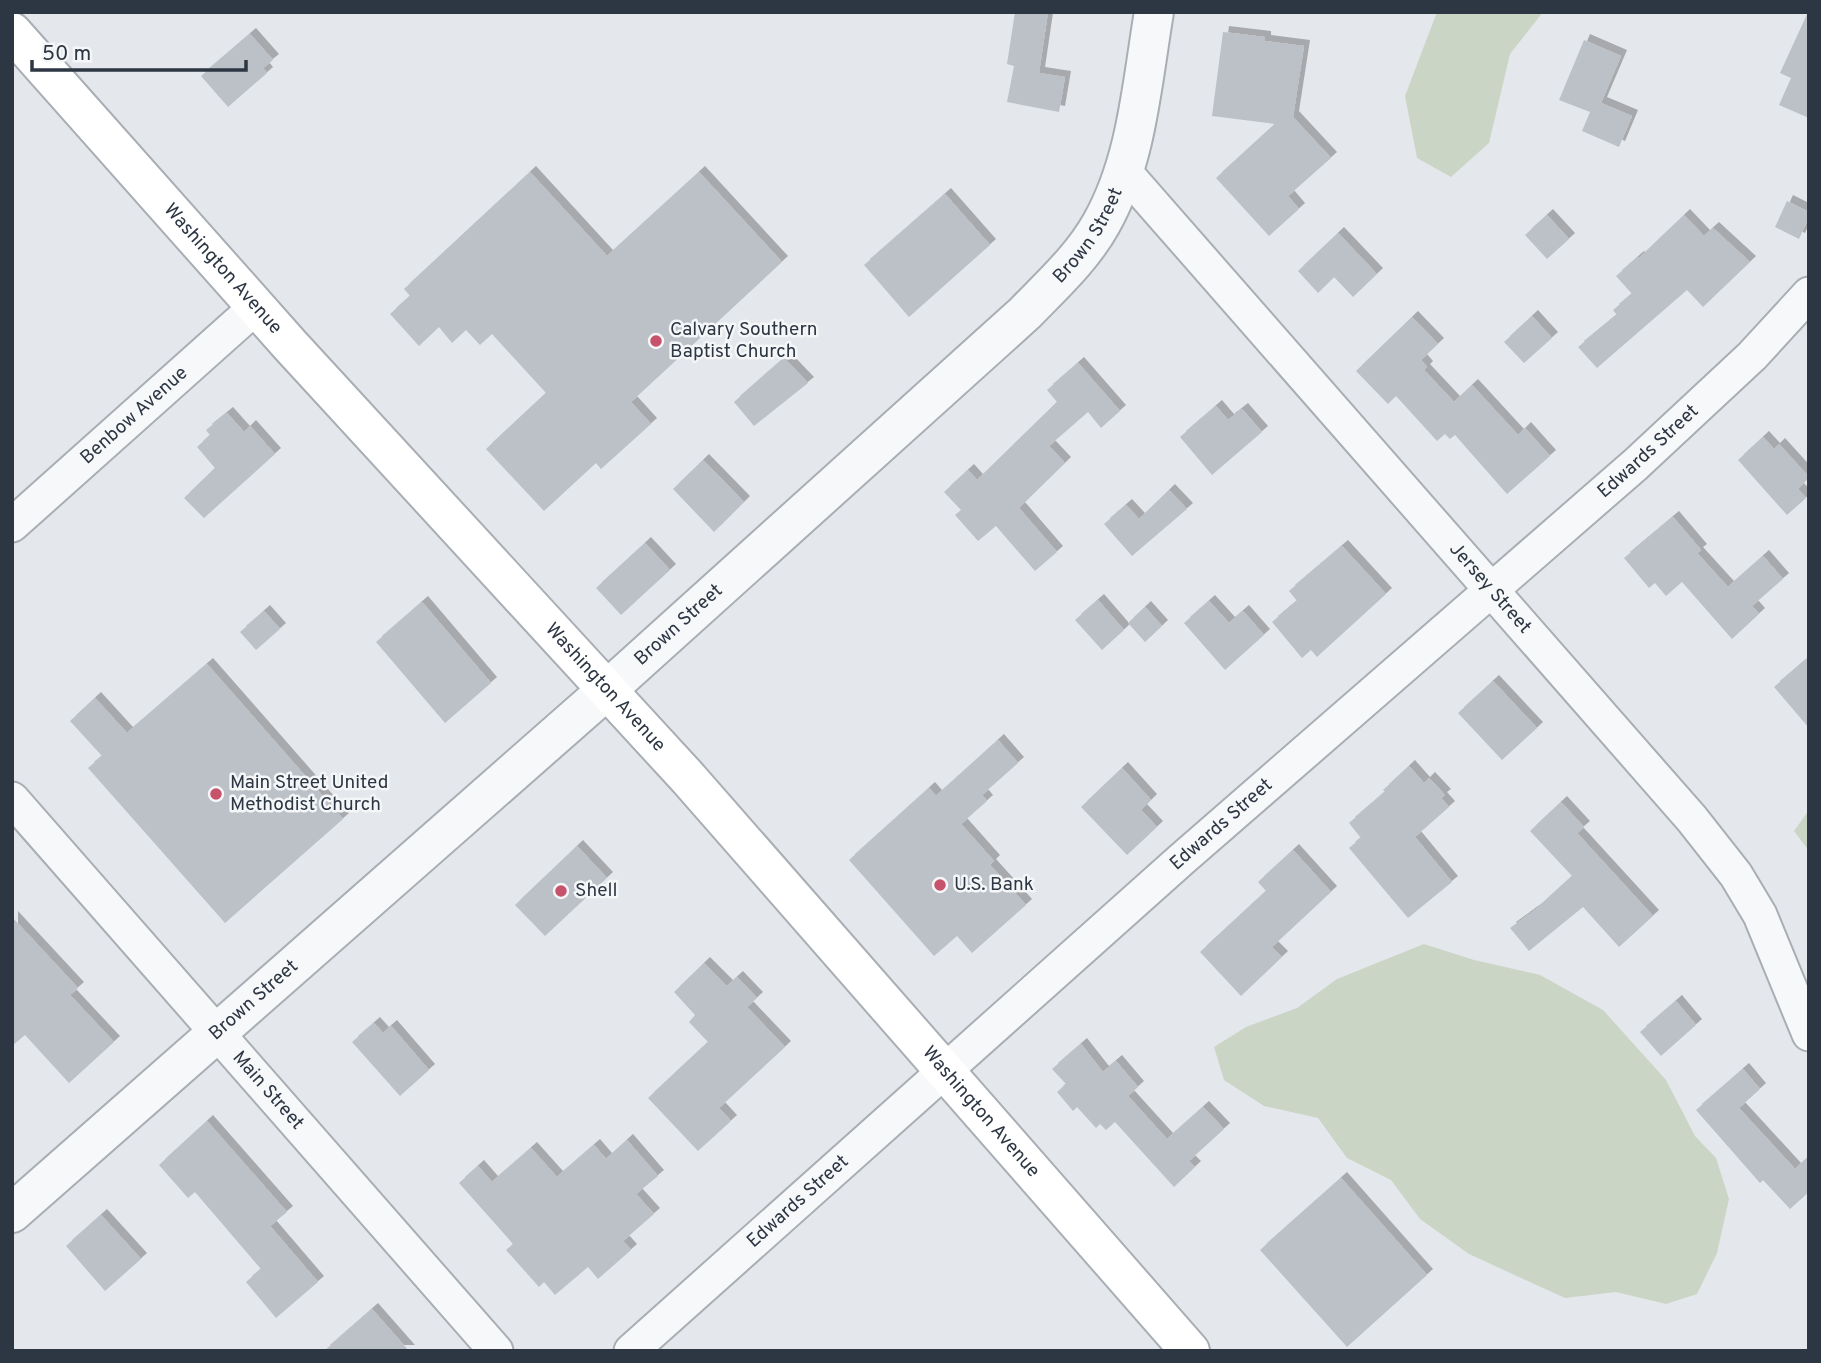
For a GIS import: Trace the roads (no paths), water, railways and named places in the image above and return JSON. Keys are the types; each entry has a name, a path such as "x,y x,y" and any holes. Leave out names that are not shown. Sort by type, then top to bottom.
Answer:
{"main road":[{"name":"Washington Avenue","path":"12,32 256,307 608,689 1190,1351"}],"street":[{"name":"Brown Street","path":"12,1213 608,689 1025,313 1076,261 1110,206 1128,162 1154,12"},
{"name":"Jersey Street","path":"1124,171 1692,819 1736,875 1760,915 1809,1034"},
{"name":"Edwards Street","path":"631,1351 1182,859 1635,465 1752,356 1809,294"},
{"name":"Benbow Avenue","path":"12,526 256,307"},
{"name":"Main Street","path":"12,799 496,1351"}],"place":[{"name":"Calvary Southern Baptist Church","path":"656,341"},
{"name":"Main Street United Methodist Church","path":"216,794"},
{"name":"U.S. Bank","path":"940,885"},
{"name":"Shell","path":"561,891"}]}
